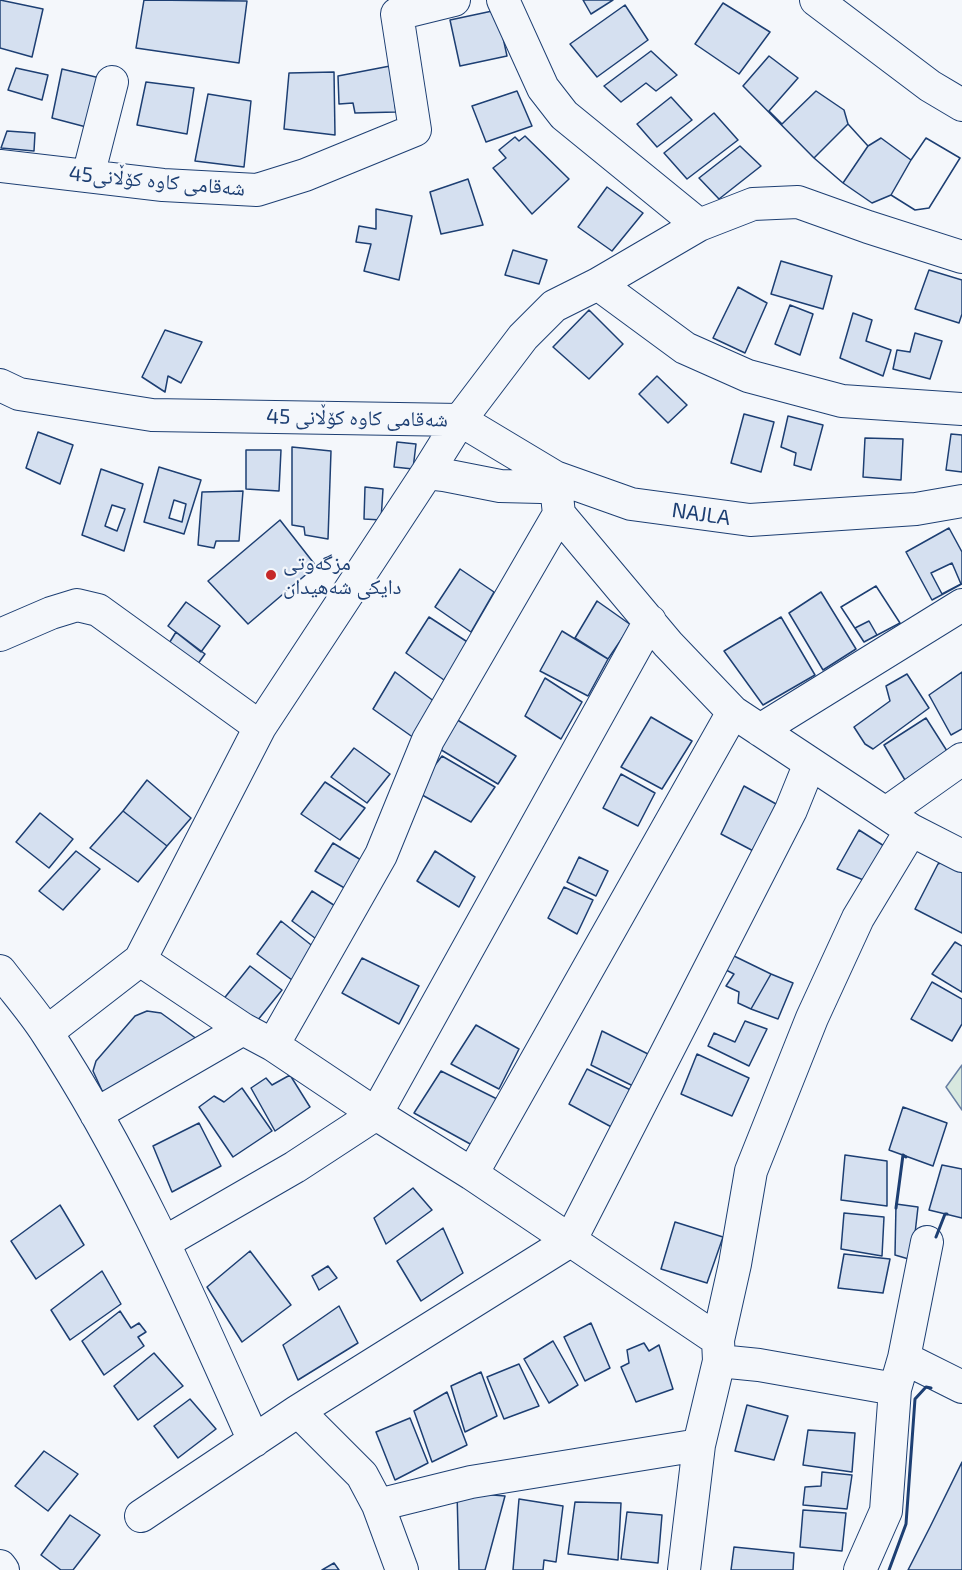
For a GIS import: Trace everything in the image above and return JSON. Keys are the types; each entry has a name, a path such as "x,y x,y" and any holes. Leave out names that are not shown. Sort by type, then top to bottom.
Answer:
{"street":[{"name":"شەقامی کاوە کۆڵانی45","path":"0,166 163,185 257,190 305,176 427,133 397,14 454,0"},
{"path":"503,0 543,88 564,115 699,225"},
{"path":"816,0 930,86 962,105"},
{"path":"88,176 112,82"},
{"path":"460,420 523,337 554,306 598,284 699,225 753,204 798,202 962,257"},
{"path":"598,284 685,348 748,376 842,401 962,409"},
{"name":"شەقامی کاوە کۆڵانی 45","path":"0,385 19,394 152,415 460,420"},
{"name":"شەقامی کاوە کۆڵانی 45","path":"140,960 260,727 460,420"},
{"name":"NAJLA","path":"460,420 555,477 631,504 750,520 916,509 962,501"},
{"path":"427,473 500,486 541,487 555,477 559,514 668,644 733,712 899,821 962,856"},
{"path":"273,1045 381,855 428,740 559,514"},
{"path":"0,635 51,613 77,605 98,610 260,727"},
{"path":"760,730 962,605"},
{"path":"165,1242 295,1167 376,1114 650,621"},
{"path":"472,1174 733,712"},
{"path":"684,1570 699,1445 751,1171 812,1018 899,821 962,759"},
{"path":"141,1516 298,1411 570,1241 792,810 810,763"},
{"path":"47,1032 140,960 243,1029 273,1045 376,1114 472,1174 570,1241 718,1350 759,1365 895,1389"},
{"path":"0,971 47,1032 96,1114 165,1242 254,1440"},
{"path":"96,1114 243,1029"},
{"path":"860,1570 886,1510 895,1389 904,1358 927,1242"},
{"path":"904,1358 962,1387"},
{"path":"298,1411 362,1475 378,1505 402,1570"},
{"path":"378,1505 471,1482 699,1445"},
{"path":"0,1566 3,1570"}],"shaded area":[{"path":"962,1065 962,1110 946,1087"}],"building":[{"path":"0,0 43,9 32,57 0,48"},
{"path":"144,0 247,1 239,63 136,48"},
{"path":"583,0 613,0 591,14"},
{"path":"723,3 770,32 739,74 695,44"},
{"path":"625,5 648,40 597,77 570,44"},
{"path":"497,10 507,56 460,66 450,20"},
{"path":"651,51 677,75 656,91 646,83 621,102 604,86"},
{"path":"769,56 798,78 769,111 782,124 816,91 844,110 848,124 868,146 881,138 911,160 926,138 960,158 929,208 915,210 891,195 872,203 843,183 814,158 743,86"},
{"path":"390,66 396,112 355,113 353,103 339,104 338,76"},
{"path":"16,68 48,75 42,100 8,90"},
{"path":"62,69 100,78 90,128 52,118"},
{"path":"334,72 335,135 284,129 289,73"},
{"path":"146,82 194,88 187,134 137,125"},
{"path":"517,91 532,126 486,142 472,106"},
{"path":"208,94 251,101 244,167 195,161"},
{"path":"671,97 692,120 657,147 637,124"},
{"path":"714,113 738,140 687,179 664,153"},
{"path":"848,124 868,146 843,183 814,158"},
{"path":"7,131 35,133 34,151 1,148"},
{"path":"525,136 569,179 532,214 493,168 506,158 499,150 515,137 519,141"},
{"path":"926,138 960,158 929,208 915,210 891,195"},
{"path":"740,146 761,166 719,199 699,178"},
{"path":"468,179 483,225 441,234 430,192"},
{"path":"607,187 643,213 612,251 578,227"},
{"path":"376,209 412,216 399,280 364,271 371,244 356,242 359,226 376,229"},
{"path":"513,250 547,260 539,284 505,275"},
{"path":"781,261 832,276 823,309 771,294"},
{"path":"929,270 962,280 962,314 959,323 915,309"},
{"path":"738,287 767,303 745,353 713,338"},
{"path":"790,305 813,314 800,355 775,344"},
{"path":"589,310 623,344 589,379 553,347"},
{"path":"853,313 872,320 866,341 891,350 883,376 840,358"},
{"path":"165,330 202,342 181,383 168,376 165,392 142,377"},
{"path":"915,333 942,341 930,379 893,369 897,350 910,352"},
{"path":"657,376 687,405 668,423 639,394"},
{"path":"744,414 774,422 761,472 731,463"},
{"path":"788,416 823,425 811,470 794,465 796,453 781,447"},
{"path":"38,432 73,445 60,484 26,468"},
{"path":"951,434 962,435 962,472 946,470"},
{"path":"865,438 903,439 901,480 863,477"},
{"path":"397,442 416,444 413,469 394,467"},
{"path":"292,447 331,451 328,539 305,535 304,527 292,525"},
{"path":"246,450 281,450 279,491 246,489"},
{"path":"159,467 201,480 184,534 144,522"},
{"path":"101,469 143,484 124,551 82,535"},
{"path":"365,487 383,489 381,520 364,519"},
{"path":"243,491 239,541 216,541 214,548 198,545 202,492"},
{"path":"174,500 186,504 182,522 169,518"},
{"path":"112,505 125,509 117,531 105,526"},
{"path":"280,520 316,566 248,624 208,581"},
{"path":"949,528 962,552 962,584 932,600 906,552"},
{"path":"952,563 961,584 942,594 931,573"},
{"path":"460,569 494,592 471,632 435,607"},
{"path":"876,586 900,623 864,642 841,607"},
{"path":"876,586 900,623 864,642 841,607"},
{"path":"821,592 856,649 823,670 789,613"},
{"path":"597,601 631,625 608,659 575,638"},
{"path":"186,602 220,626 201,652 168,626"},
{"path":"429,617 469,643 444,680 406,653"},
{"path":"781,617 815,675 763,705 724,651"},
{"path":"869,621 877,635 864,642 855,628"},
{"path":"562,631 608,659 588,696 540,671"},
{"path":"176,632 205,654 192,672 163,653"},
{"path":"395,672 435,702 414,738 373,709"},
{"path":"962,672 962,729 951,735 929,695"},
{"path":"907,674 929,708 873,749 865,744 854,727 890,701 886,686"},
{"path":"545,678 582,702 561,739 525,716"},
{"path":"451,716 516,756 498,784 433,745"},
{"path":"651,717 692,741 662,789 621,767"},
{"path":"926,718 947,751 905,780 884,745"},
{"path":"354,748 390,774 367,803 331,777"},
{"path":"442,756 495,787 471,822 415,791"},
{"path":"621,774 655,793 638,826 603,808"},
{"path":"147,780 191,818 167,846 123,811"},
{"path":"325,782 365,808 340,840 301,814"},
{"path":"744,786 785,809 761,855 721,834"},
{"path":"123,811 167,846 138,882 90,848"},
{"path":"40,813 73,839 49,868 16,842"},
{"path":"859,830 892,851 873,884 837,869"},
{"path":"333,843 366,863 348,890 315,871"},
{"path":"76,851 100,869 63,910 39,891"},
{"path":"435,851 475,877 459,907 417,881"},
{"path":"579,857 608,871 596,896 567,882"},
{"path":"948,860 962,867 962,933 915,909 938,864"},
{"path":"564,887 593,900 577,934 548,918"},
{"path":"312,891 343,911 323,944 292,921"},
{"path":"281,921 315,948 292,980 257,954"},
{"path":"955,942 962,946 962,992 932,974"},
{"path":"732,955 771,974 751,1009 738,1003 739,992 726,986 734,974 726,970"},
{"path":"362,958 419,986 399,1024 342,993"},
{"path":"250,966 282,990 253,1026 222,1001"},
{"path":"771,974 793,983 778,1019 751,1009"},
{"path":"932,982 962,999 962,1024 952,1041 911,1019"},
{"path":"147,1011 161,1013 201,1042 104,1095 93,1071 96,1061 135,1016"},
{"path":"745,1021 767,1029 749,1066 708,1046 714,1033 735,1042"},
{"path":"476,1025 519,1049 499,1089 451,1064"},
{"path":"602,1031 648,1054 633,1086 591,1065"},
{"path":"697,1054 749,1078 732,1116 681,1094"},
{"path":"587,1069 637,1093 617,1130 569,1104"},
{"path":"441,1071 499,1100 472,1145 414,1113"},
{"path":"290,1075 310,1107 275,1131 251,1088 266,1078 272,1085"},
{"path":"242,1088 272,1131 233,1157 199,1107 214,1096 224,1102"},
{"path":"903,1107 947,1123 933,1166 889,1150"},
{"path":"199,1123 221,1166 172,1192 153,1146"},
{"path":"845,1155 887,1161 887,1206 841,1200"},
{"path":"942,1165 962,1169 962,1218 929,1210"},
{"path":"413,1188 432,1210 386,1244 374,1218"},
{"path":"896,1204 918,1207 912,1260 895,1255"},
{"path":"60,1205 84,1245 36,1279 11,1241"},
{"path":"844,1213 884,1217 882,1256 841,1249"},
{"path":"675,1222 723,1237 707,1283 661,1269"},
{"path":"443,1228 463,1273 421,1301 397,1261"},
{"path":"250,1251 291,1305 242,1342 207,1287"},
{"path":"844,1254 890,1259 883,1293 838,1288"},
{"path":"328,1266 337,1278 319,1290 312,1276"},
{"path":"102,1271 121,1304 70,1340 51,1310"},
{"path":"339,1306 358,1343 298,1380 283,1345"},
{"path":"120,1311 131,1328 139,1323 146,1332 138,1337 144,1346 104,1375 82,1341"},
{"path":"591,1323 610,1368 585,1381 564,1337"},
{"path":"553,1341 578,1385 549,1403 524,1359"},
{"path":"644,1343 649,1351 659,1345 673,1389 636,1402 621,1367 629,1363 627,1350"},
{"path":"154,1353 183,1386 138,1420 114,1386"},
{"path":"519,1364 539,1406 504,1419 487,1377"},
{"path":"481,1372 497,1416 465,1432 451,1386"},
{"path":"447,1392 467,1445 432,1462 414,1411"},
{"path":"190,1399 216,1429 178,1458 154,1426"},
{"path":"747,1405 788,1416 774,1460 735,1451"},
{"path":"410,1418 428,1463 395,1480 376,1432"},
{"path":"808,1430 855,1433 852,1472 803,1465"},
{"path":"44,1451 78,1474 48,1511 15,1486"},
{"path":"962,1462 962,1570 908,1570 930,1527"},
{"path":"822,1472 852,1475 847,1509 803,1505 805,1487 821,1486"},
{"path":"457,1492 505,1496 485,1570 459,1570"},
{"path":"519,1499 563,1506 556,1562 544,1560 543,1570 513,1570"},
{"path":"575,1502 621,1503 618,1560 568,1554"},
{"path":"803,1510 846,1513 842,1551 800,1547"},
{"path":"627,1512 662,1515 658,1563 621,1559"},
{"path":"70,1515 100,1535 73,1570 61,1570 41,1555"},
{"path":"734,1547 794,1553 793,1570 731,1570"},
{"path":"334,1563 339,1570 322,1570"}],"wall":[{"path":"896,1208 903,1155 906,1157"},
{"path":"936,1237 945,1214 947,1214"},
{"path":"889,1570 906,1524 915,1399 926,1387 931,1388"}],"place":[{"name":"مزگەوتی دایکی شەهیدان","path":"271,575"}]}
